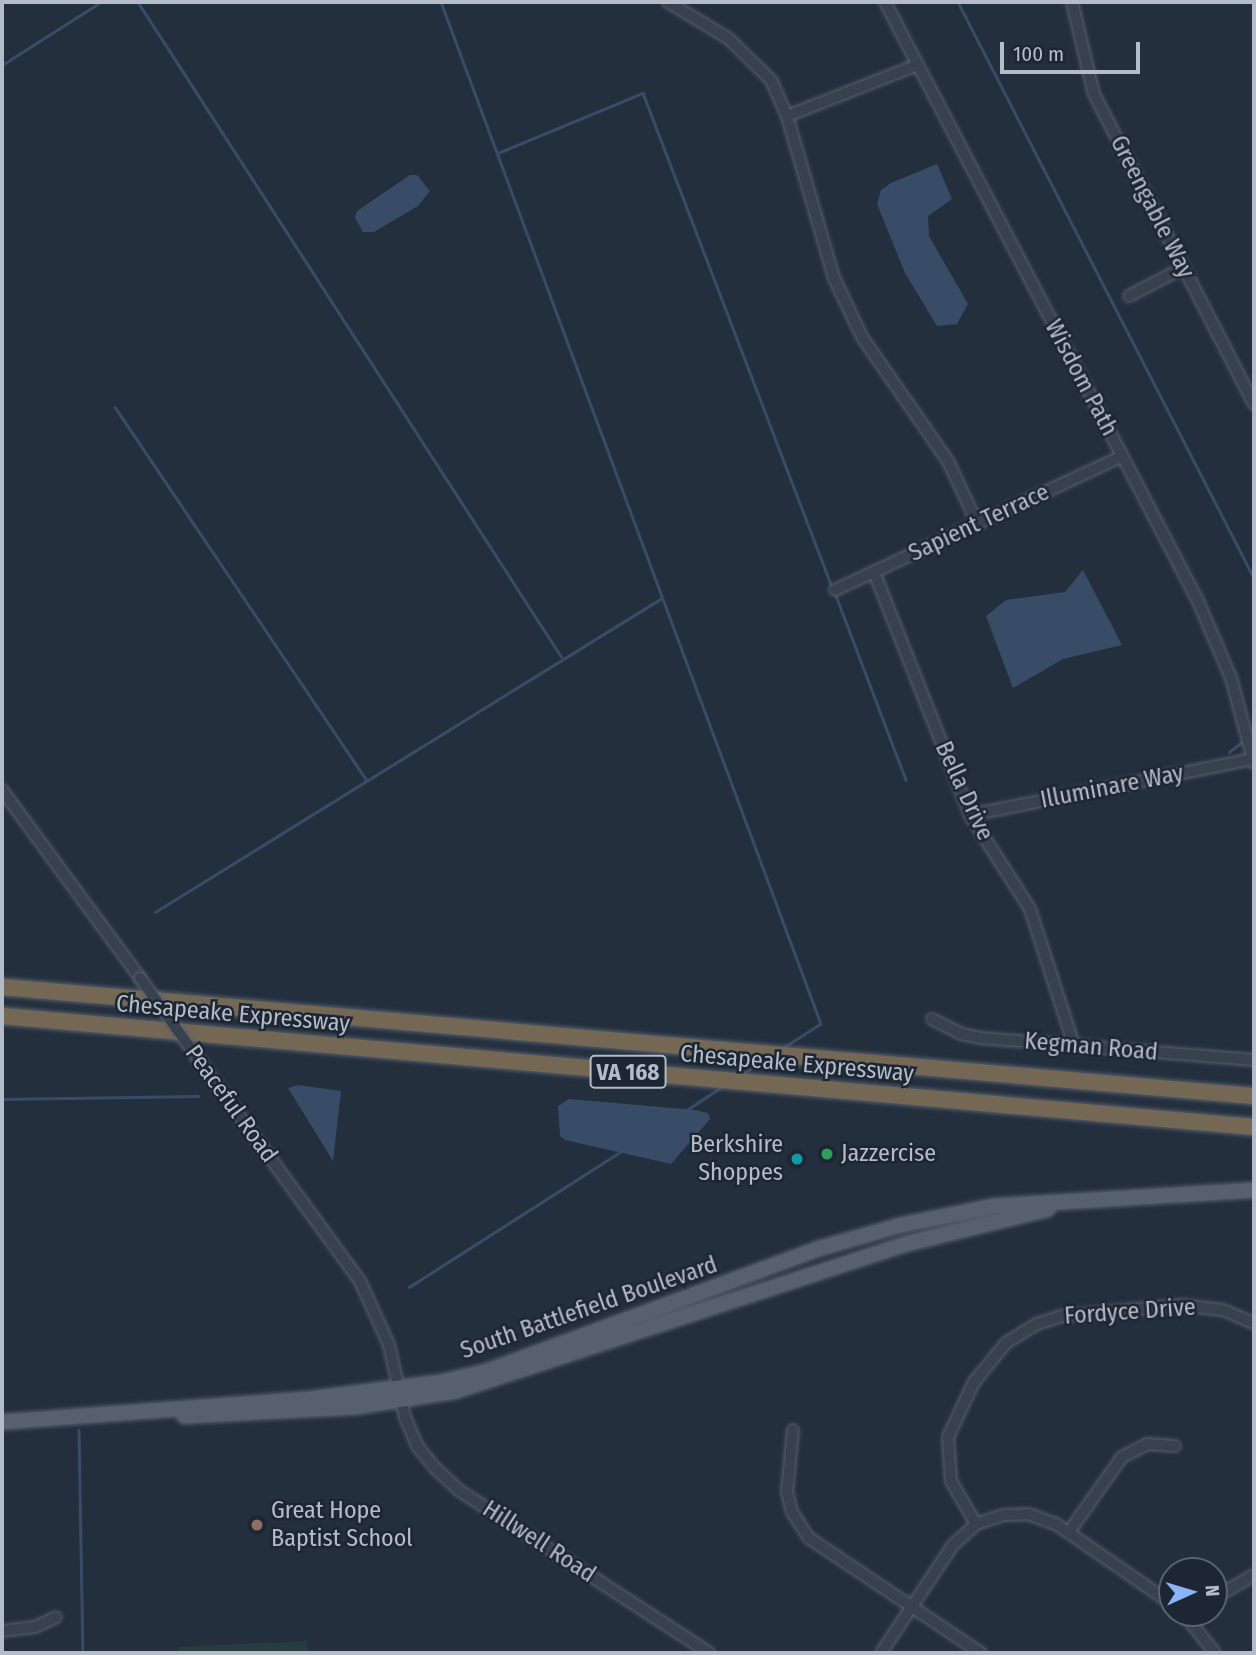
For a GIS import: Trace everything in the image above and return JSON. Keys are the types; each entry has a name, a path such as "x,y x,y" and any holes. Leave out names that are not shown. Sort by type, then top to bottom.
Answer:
{"highway":[{"name":"Chesapeake Expressway","path":"2,987 1254,1096"},
{"name":"Chesapeake Expressway","path":"2,1016 1254,1127"}],"main road":[{"name":"South Battlefield Boulevard","path":"402,1395 488,1370 821,1248 901,1225 994,1206 1254,1190"},
{"name":"South Battlefield Boulevard","path":"2,1422 68,1418 81,1422 299,1412 489,1381 906,1244 1023,1213 1116,1197"}],"street":[{"path":"668,2 752,58 771,80 787,116 834,278 862,337 948,461 976,523"},
{"name":"Wisdom Path","path":"885,2 1217,641 1254,761"},
{"name":"Greengable Way","path":"1072,2 1094,94 1254,404"},
{"path":"787,116 917,65"},
{"path":"1129,296 1184,268"},
{"name":"Sapient Terrace","path":"835,590 1122,456"},
{"name":"Bella Drive","path":"874,572 970,815 1022,890 1074,1045"},
{"name":"Illuminare Way","path":"970,815 1254,761"},
{"name":"Peaceful Road","path":"2,790 360,1281 389,1345 402,1395"},
{"name":"Kegman Road","path":"932,1019 961,1034 1254,1060"},
{"name":"Fordyce Drive","path":"976,1524 951,1481 948,1437 974,1382 1006,1343 1037,1324 1062,1316 1168,1306 1205,1306 1254,1323"},
{"name":"Hillwell Road","path":"402,1395 418,1447 460,1491 709,1653"},
{"path":"793,1430 787,1492 801,1527 817,1544 981,1653"},
{"path":"1069,1532 1122,1457 1147,1444 1174,1446"},
{"path":"881,1653 953,1545 976,1524 1004,1515 1028,1514 1069,1532 1158,1594"},
{"path":"1228,1590 1254,1575"},
{"path":"2,1631 35,1628 56,1617"},
{"path":"1198,1627 1215,1653"}],"green space":[{"path":"307,1641 308,1653 178,1653 178,1647"}],"water":[{"path":"937,164 952,199 928,216 929,236 968,304 957,324 937,326 905,273 877,204 881,190 891,183"},
{"path":"410,175 417,175 430,191 418,206 374,232 363,232 355,218 357,211"},
{"path":"1083,570 1122,645 1063,659 1013,688 986,616 1006,600 1065,592"},
{"path":"298,1085 341,1091 333,1161 288,1088"},
{"path":"569,1099 695,1110 708,1113 710,1119 671,1164 565,1140 560,1136 558,1106"}],"waterway":[{"path":"2,65 101,2"},
{"path":"138,2 561,656"},
{"path":"441,2 821,1024 785,1047"},
{"path":"958,2 1254,578"},
{"path":"498,153 643,93 832,587"},
{"path":"115,407 366,779"},
{"path":"835,593 906,780"},
{"path":"155,912 662,598"},
{"path":"1229,752 1242,742"},
{"path":"744,1073 761,1062"},
{"path":"685,1111 720,1088"},
{"path":"2,1099 198,1096"},
{"path":"409,1287 620,1152"},
{"path":"79,1430 83,1653"}],"place":[{"name":"Jazzercise","path":"827,1154"},
{"name":"Berkshire Shoppes","path":"797,1159"},
{"name":"Great Hope Baptist School","path":"257,1525"}]}
